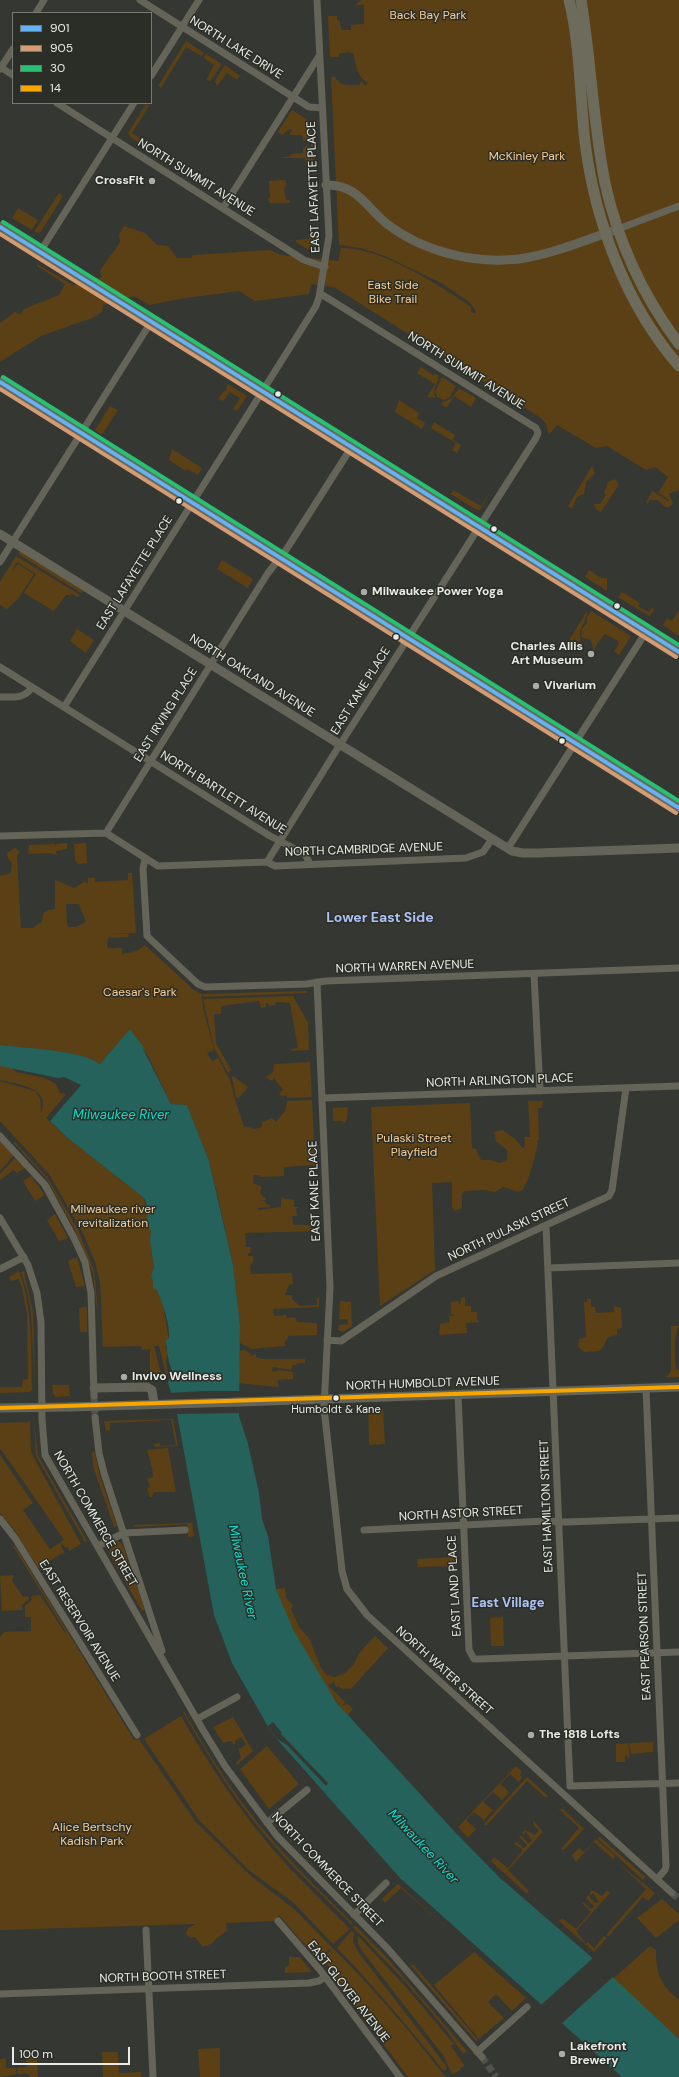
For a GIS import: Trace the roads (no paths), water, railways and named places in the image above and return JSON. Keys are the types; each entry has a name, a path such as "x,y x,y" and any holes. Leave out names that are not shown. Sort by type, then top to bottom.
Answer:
{"main road":[{"path":"569,0 585,143 593,186 606,233 635,302 654,332 679,366"},
{"path":"581,0 592,76 598,142 606,184 618,229 646,296 679,344"},
{"path":"0,227 679,652"},
{"path":"0,382 679,808"}],"street":[{"path":"37,12 44,0"},
{"name":"NORTH LAKE DRIVE","path":"140,0 309,107 322,108"},
{"path":"152,74 199,0"},
{"name":"EAST LAFAYETTE PLACE","path":"64,707 316,306 321,294 329,236 317,0"},
{"path":"12,50 0,68 12,74"},
{"path":"223,208 319,56"},
{"name":"NORTH SUMMIT AVENUE","path":"59,104 298,256 313,264 325,267"},
{"path":"40,252 133,104"},
{"path":"326,185 337,184 352,190 385,222 416,241 446,253 473,258 508,259 550,252 679,206"},
{"name":"NORTH SUMMIT AVENUE","path":"321,294 537,430"},
{"path":"0,562 151,322"},
{"name":"EAST KANE PLACE","path":"267,862 340,744 536,438 537,430"},
{"name":"EAST IRVING PLACE","path":"106,833 210,664 351,448"},
{"name":"NORTH OAKLAND AVENUE","path":"0,534 492,839"},
{"path":"508,848 646,632"},
{"name":"NORTH BARTLETT AVENUE","path":"0,667 280,841 305,854 310,864"},
{"path":"0,697 23,696 32,687"},
{"path":"0,836 106,833"},
{"name":"NORTH CAMBRIDGE AVENUE","path":"106,833 158,866 267,862 275,866 466,858 483,852 492,839"},
{"path":"492,839 508,848 523,853 679,848"},
{"name":"NORTH WARREN AVENUE","path":"145,859 143,869 145,928 150,941 198,984 205,987 679,968"},
{"path":"534,974 540,1091"},
{"name":"EAST KANE PLACE","path":"317,982 330,1284 324,1399"},
{"name":"NORTH ARLINGTON PLACE","path":"322,1098 679,1086"},
{"name":"NORTH PULASKI STREET","path":"327,1340 342,1341 436,1276 606,1198 611,1193 626,1088"},
{"path":"0,1136 45,1185 74,1238 85,1262 91,1293 94,1392 142,1386 152,1390 154,1404"},
{"name":"NORTH COMMERCE STREET","path":"0,1218 24,1257 35,1284 39,1303 45,1455 222,1761 267,1824 289,1850 414,1978 480,2055 527,2007"},
{"name":"EAST HAMILTON STREET","path":"546,1226 570,1786"},
{"path":"0,1269 24,1257"},
{"path":"548,1268 679,1263"},
{"name":"NORTH HUMBOLDT AVENUE","path":"0,1408 261,1402 679,1387"},
{"name":"EAST PEARSON STREET","path":"646,1388 666,1866 665,1870 657,1879"},
{"name":"EAST LAND PLACE","path":"458,1395 469,1650 471,1656 474,1659 565,1656"},
{"name":"NORTH WATER STREET","path":"324,1399 341,1564 345,1583 351,1596 367,1615 672,1893"},
{"name":"NORTH COMMERCE STREET","path":"95,1417 101,1461 166,1662"},
{"name":"NORTH ASTOR STREET","path":"364,1530 679,1518"},
{"name":"EAST RESERVOIR AVENUE","path":"0,1519 15,1538 137,1735"},
{"path":"98,1546 124,1533 185,1530"},
{"path":"565,1656 679,1652"},
{"path":"197,1719 237,1697"},
{"path":"562,1793 570,1786 679,1783"},
{"path":"267,1824 307,1790"},
{"path":"354,1915 386,1883"},
{"name":"EAST GLOVER AVENUE","path":"278,1921 325,1977 400,2077"},
{"path":"146,1930 153,2077"},
{"name":"NORTH BOOTH STREET","path":"0,1994 309,1983 320,1981 325,1977"}],"water":[{"name":"Milwaukee River","path":"130,1029 144,1048 143,1049 171,1104 187,1105 209,1161 233,1265 240,1325 239,1416 248,1444 259,1493 262,1519 268,1536 276,1589 294,1631 336,1702 454,1831 499,1877 590,1956 679,2039 679,2077 622,2077 400,1878 276,1738 232,1663 214,1615 177,1414 168,1383 172,1370 166,1343 166,1340 169,1339 169,1333 164,1308 157,1290 153,1288 151,1275 154,1267 150,1241 151,1231 148,1225 146,1202 144,1198 69,1139 50,1121 81,1085 64,1077 58,1078 0,1066 0,1045 67,1053 91,1059 100,1064"}],"tunnel":[{"path":"94,1396 95,1417"},
{"path":"672,1893 679,1899"},
{"path":"482,2057 496,2077"}],"place":[{"name":"CrossFit","path":"152,181"},
{"name":"Milwaukee Power Yoga","path":"364,592"},
{"name":"Charles Allis Art Museum","path":"591,654"},
{"name":"Vivarium","path":"536,686"},
{"name":"Invivo Wellness","path":"124,1377"},
{"name":"Humboldt & Kane","path":"336,1398"},
{"name":"The 1818 Lofts","path":"531,1735"},
{"name":"Lakefront Brewery","path":"562,2054"}],"district":[{"name":"Lower East Side","path":"380,918"},
{"name":"East Village","path":"508,1604"}],"park label":[{"name":"Back Bay Park","path":"428,16"},
{"name":"McKinley Park","path":"527,157"},
{"name":"East Side Bike Trail","path":"393,293"},
{"name":"Caesar's Park","path":"140,993"},
{"name":"Pulaski Street Playfield","path":"414,1146"},
{"name":"Milwaukee river revitalization","path":"113,1217"},
{"name":"Alice Bertschy Kadish Park","path":"92,1835"}]}
